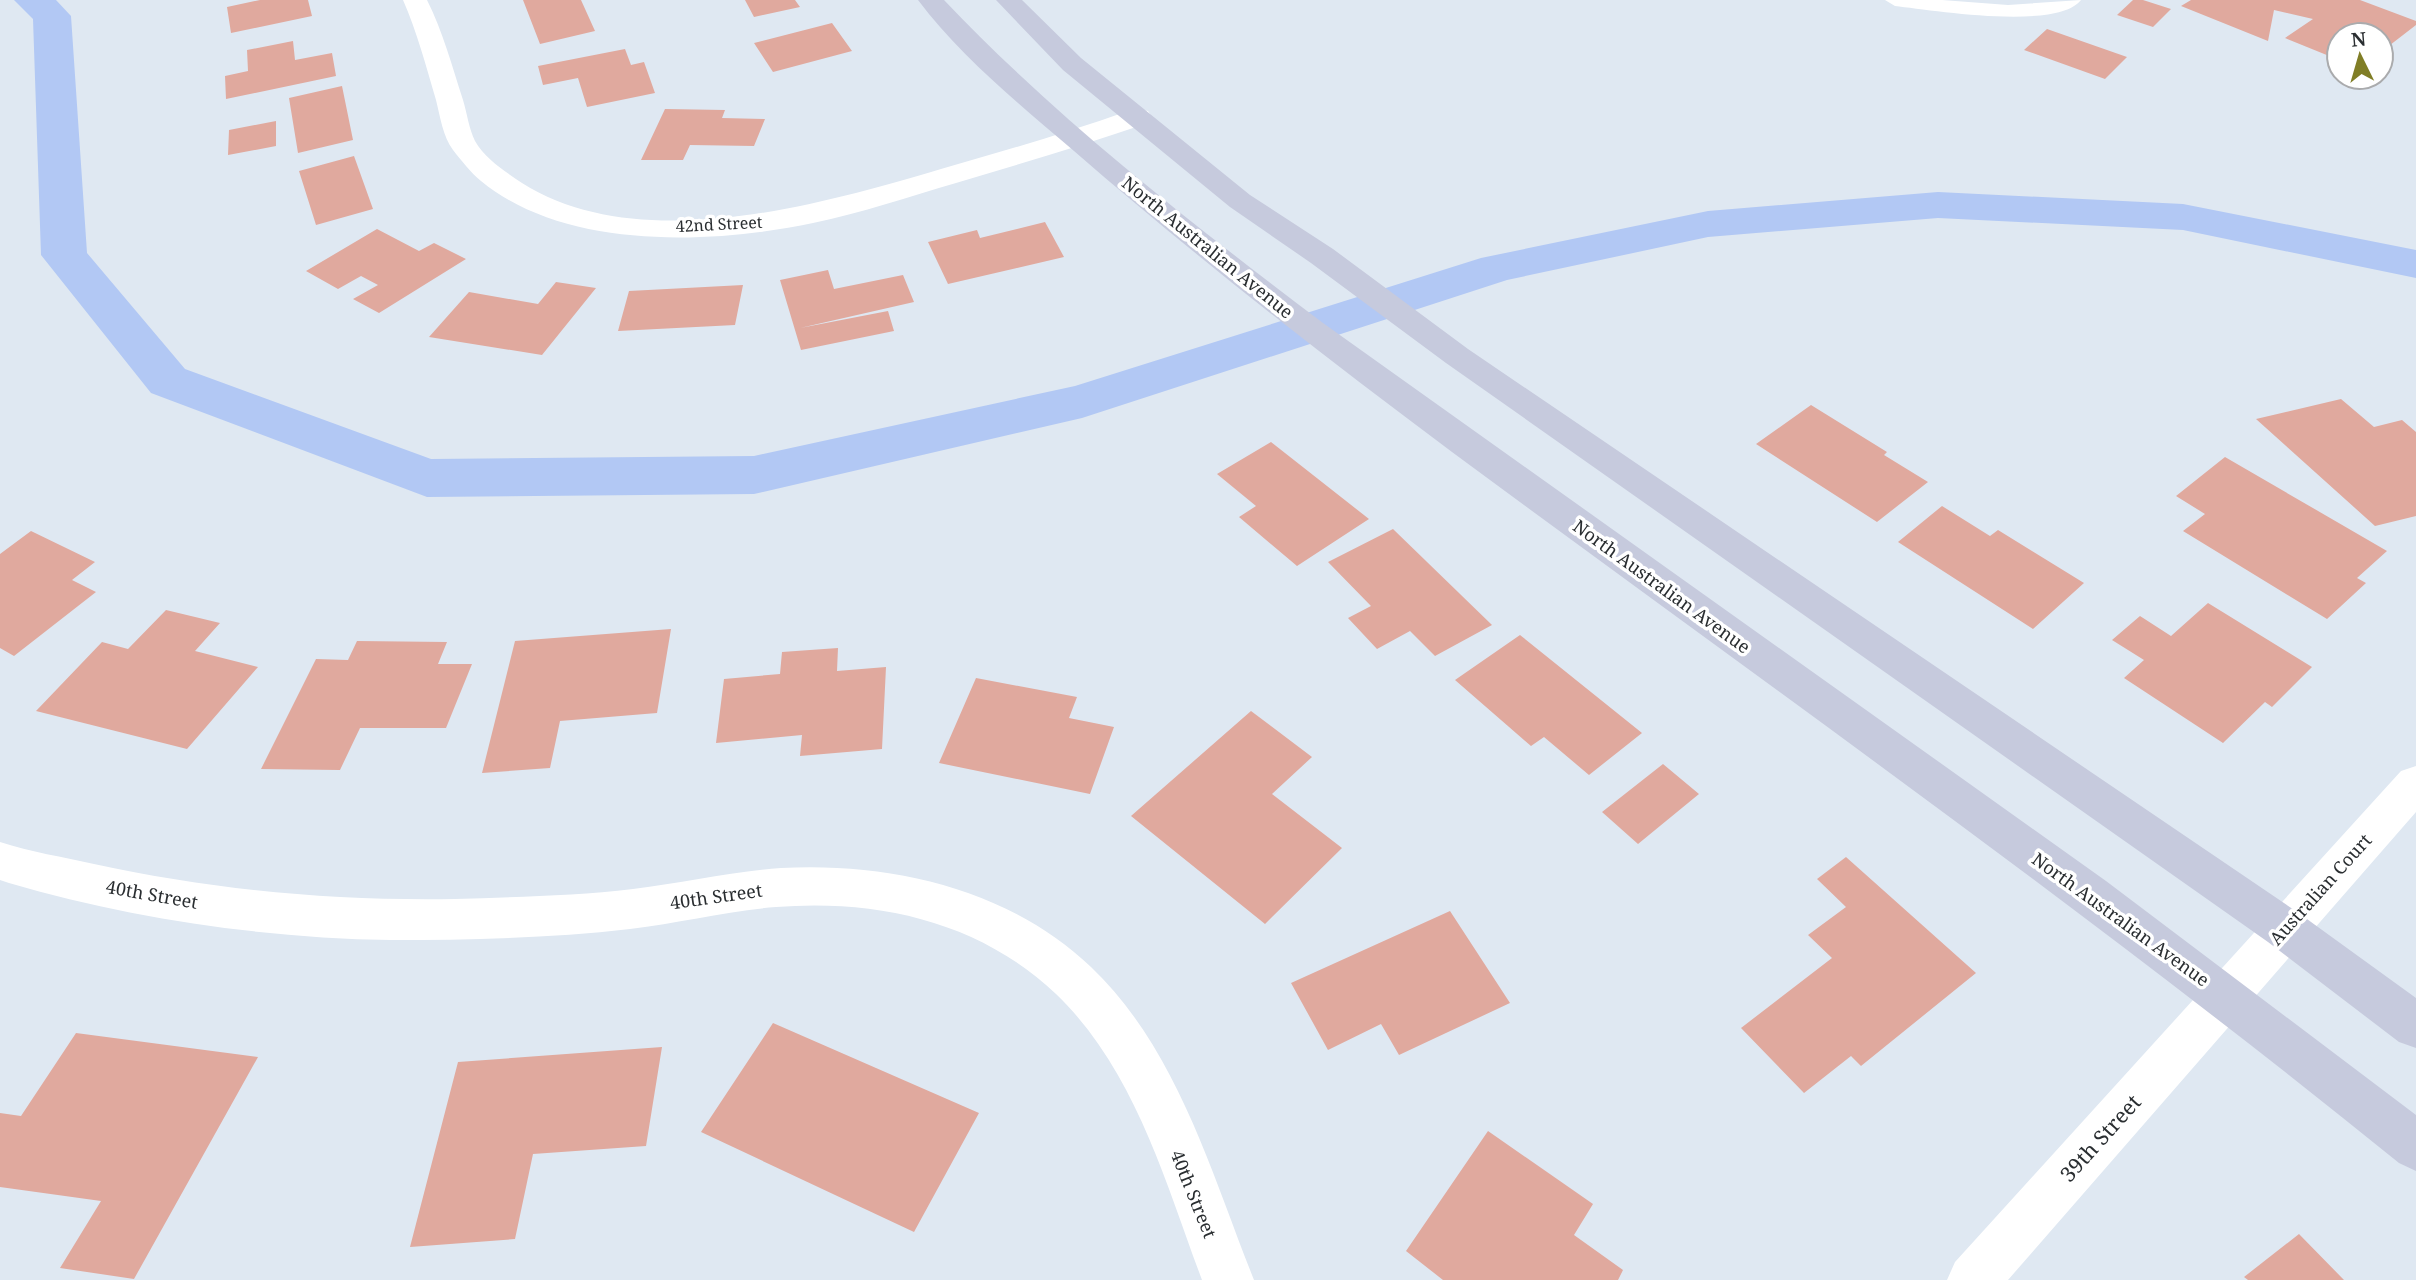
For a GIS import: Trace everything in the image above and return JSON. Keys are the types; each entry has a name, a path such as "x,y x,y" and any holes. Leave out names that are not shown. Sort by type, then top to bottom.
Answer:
{"main road":[{"name":"North Australian Avenue","path":"930,0 970,44 1076,139 1177,226 1249,283 1385,386 2226,996 2416,1146"},
{"path":"1008,0 1072,64 1240,201 1457,356 2284,928 2416,1027"}],"street":[{"name":"42nd Street","path":"415,0 427,26 462,142 472,158 486,173 526,198 591,219 656,227 726,227 797,217 1076,139 1138,117"},
{"name":"Australian Court","path":"2226,996 2416,783"},
{"name":"40th Street","path":"0,861 155,898 319,916 435,919 612,911 776,888 823,885 877,888 962,910 1003,929 1040,952 1074,981 1104,1013 1132,1051 1154,1094 1228,1280"},
{"name":"39th Street","path":"1973,1280 2226,996"}],"lane":[{"path":"1895,0 2030,10 2071,0"}],"building":[{"path":"260,0 308,0 312,16 231,33 227,7"},
{"path":"523,0 581,0 595,31 540,44"},
{"path":"745,0 795,0 800,7 754,17"},
{"path":"2133,0 2143,0 2171,9 2153,27 2117,15"},
{"path":"2191,0 2360,0 2416,21 2416,25 2395,41 2395,21 2325,21 2325,54 2285,38 2313,19 2274,10 2268,41 2181,6"},
{"path":"832,23 852,51 773,72 754,43"},
{"path":"2047,29 2127,57 2105,79 2024,50"},
{"path":"293,41 295,60 332,53 336,76 226,99 225,76 248,71 247,50"},
{"path":"625,49 631,65 644,62 655,93 587,107 578,78 543,85 538,66"},
{"path":"342,86 353,140 298,153 289,98"},
{"path":"665,109 725,110 722,118 765,119 754,146 690,145 683,160 641,160"},
{"path":"276,121 276,146 228,155 229,130"},
{"path":"354,156 373,209 316,225 299,171"},
{"path":"1045,222 1064,257 948,284 928,242 977,230 980,238"},
{"path":"377,229 419,251 434,243 466,259 379,313 353,299 378,285 361,276 338,289 306,271"},
{"path":"828,270 834,289 903,275 914,302 800,328 888,311 894,331 801,350 780,280"},
{"path":"556,282 596,288 542,355 429,337 469,292 538,304"},
{"path":"743,285 735,325 618,331 629,291"},
{"path":"2341,399 2374,427 2402,420 2416,432 2416,516 2375,526 2256,419"},
{"path":"1811,405 1887,452 1884,455 1928,482 1877,522 1756,444"},
{"path":"1271,442 1369,519 1297,566 1239,517 1256,506 1217,474"},
{"path":"2225,457 2387,551 2357,578 2366,583 2327,619 2183,531 2205,514 2176,496"},
{"path":"1942,506 1990,536 1998,530 2084,583 2033,629 1898,542"},
{"path":"1393,529 1492,625 1435,656 1410,631 1377,649 1348,618 1371,606 1328,562"},
{"path":"31,531 95,562 72,580 96,592 14,656 0,648 0,554"},
{"path":"2208,603 2312,667 2272,707 2265,702 2223,743 2124,678 2144,660 2112,640 2140,616 2171,636"},
{"path":"166,610 220,623 195,651 258,667 187,749 36,711 102,642 128,649"},
{"path":"671,629 657,713 560,721 550,768 482,773 515,641"},
{"path":"1520,635 1642,733 1589,775 1544,737 1531,746 1455,680"},
{"path":"357,641 447,642 438,664 472,664 446,728 360,728 340,770 261,769 316,659 348,660"},
{"path":"838,648 837,671 886,667 882,749 800,756 802,735 716,743 724,679 780,674 782,652"},
{"path":"976,678 1077,697 1069,718 1114,727 1090,794 939,763"},
{"path":"1251,711 1312,757 1272,794 1342,848 1265,924 1131,816"},
{"path":"1663,764 1699,794 1638,844 1602,812"},
{"path":"1846,857 1976,973 1861,1066 1851,1056 1804,1093 1741,1028 1832,958 1808,935 1846,907 1817,879"},
{"path":"1450,911 1510,1003 1399,1055 1381,1024 1328,1050 1291,983"},
{"path":"773,1023 979,1113 914,1232 701,1132"},
{"path":"76,1033 258,1057 134,1279 60,1268 101,1201 0,1187 0,1113 21,1116"},
{"path":"662,1047 646,1146 533,1154 515,1239 410,1247 458,1062"},
{"path":"1488,1131 1593,1204 1574,1235 1623,1270 1618,1280 1443,1280 1406,1251"},
{"path":"2299,1234 2344,1280 2248,1280 2244,1277"}],"waterway":[{"path":"33,0 52,16 64,255 168,381 427,478 754,475 1082,401 1497,268 1708,224 1938,205 2183,217 2416,264"}]}
